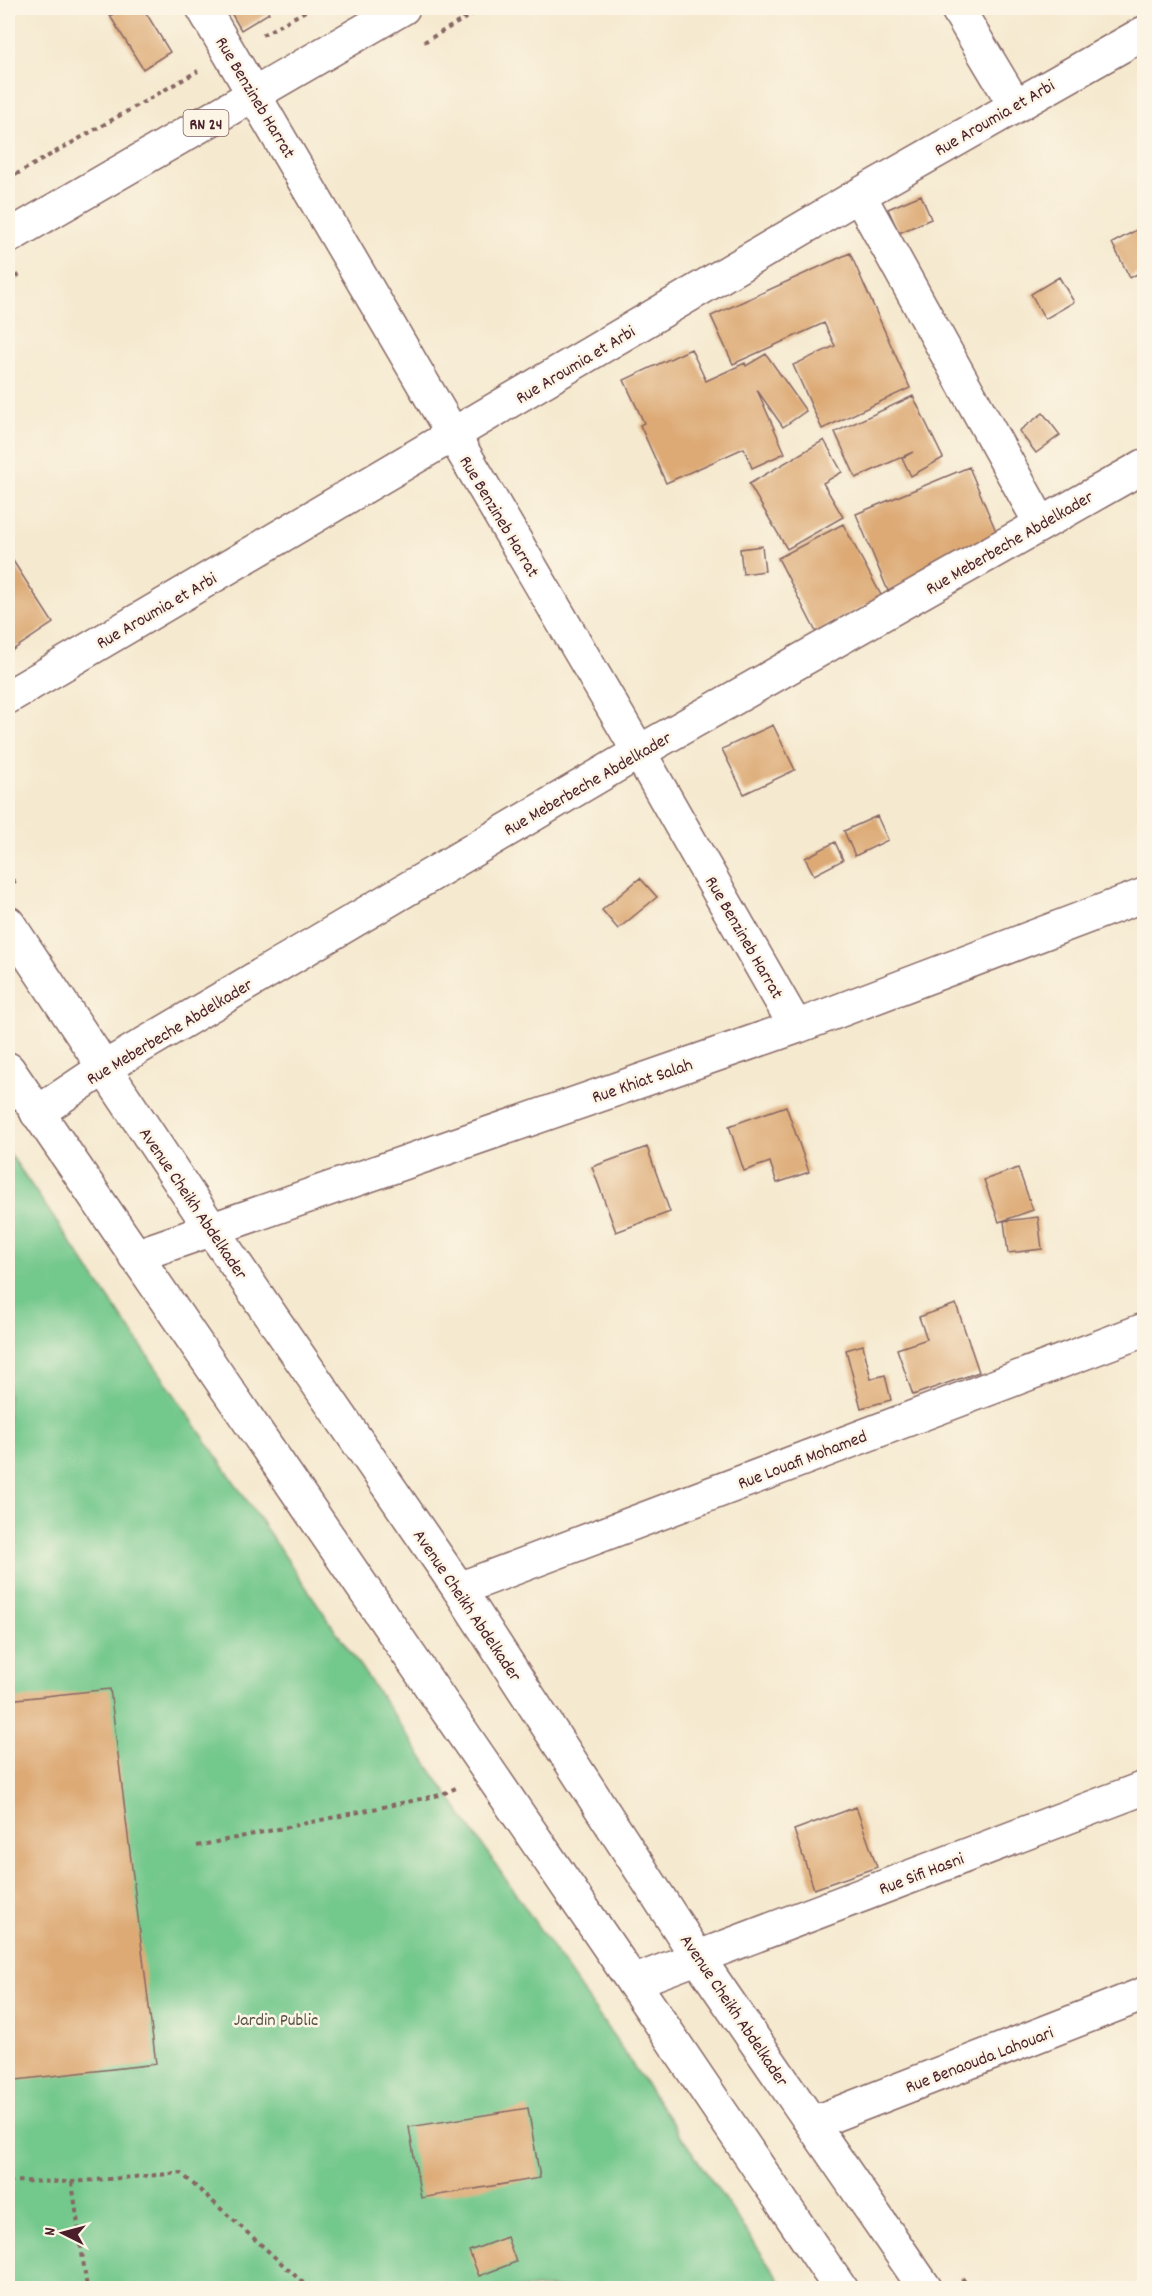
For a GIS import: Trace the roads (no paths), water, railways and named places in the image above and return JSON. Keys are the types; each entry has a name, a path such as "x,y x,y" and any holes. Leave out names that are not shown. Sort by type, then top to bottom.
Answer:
{"street":[{"name":"Rue Benzineb Harrat","path":"203,8 639,752 796,1026"},
{"name":"RN 24","path":"8,237 403,8"},
{"path":"957,8 1015,105"},
{"name":"Rue Aroumia et Arbi","path":"8,697 859,195 1144,33"},
{"path":"859,195 1041,524"},
{"name":"Rue Meberbeche Abdelkader","path":"37,1113 104,1068 639,752 1144,466"},
{"name":"Rue Khiat Salah","path":"135,1256 796,1026 1144,895"},
{"name":"Avenue Cheikh Abdelkader","path":"8,923 212,1230 459,1589 698,1958 925,2289"},
{"path":"8,1069 633,1982 840,2289"},
{"name":"Rue Louafi Mohamed","path":"459,1589 1144,1330"},
{"name":"Rue Sifi Hasni","path":"633,1982 1144,1788"},
{"name":"Rue Benaouda Lahouari","path":"813,2123 1144,1994"}],"park label":[{"name":"Jardin Public","path":"276,2019"}]}
